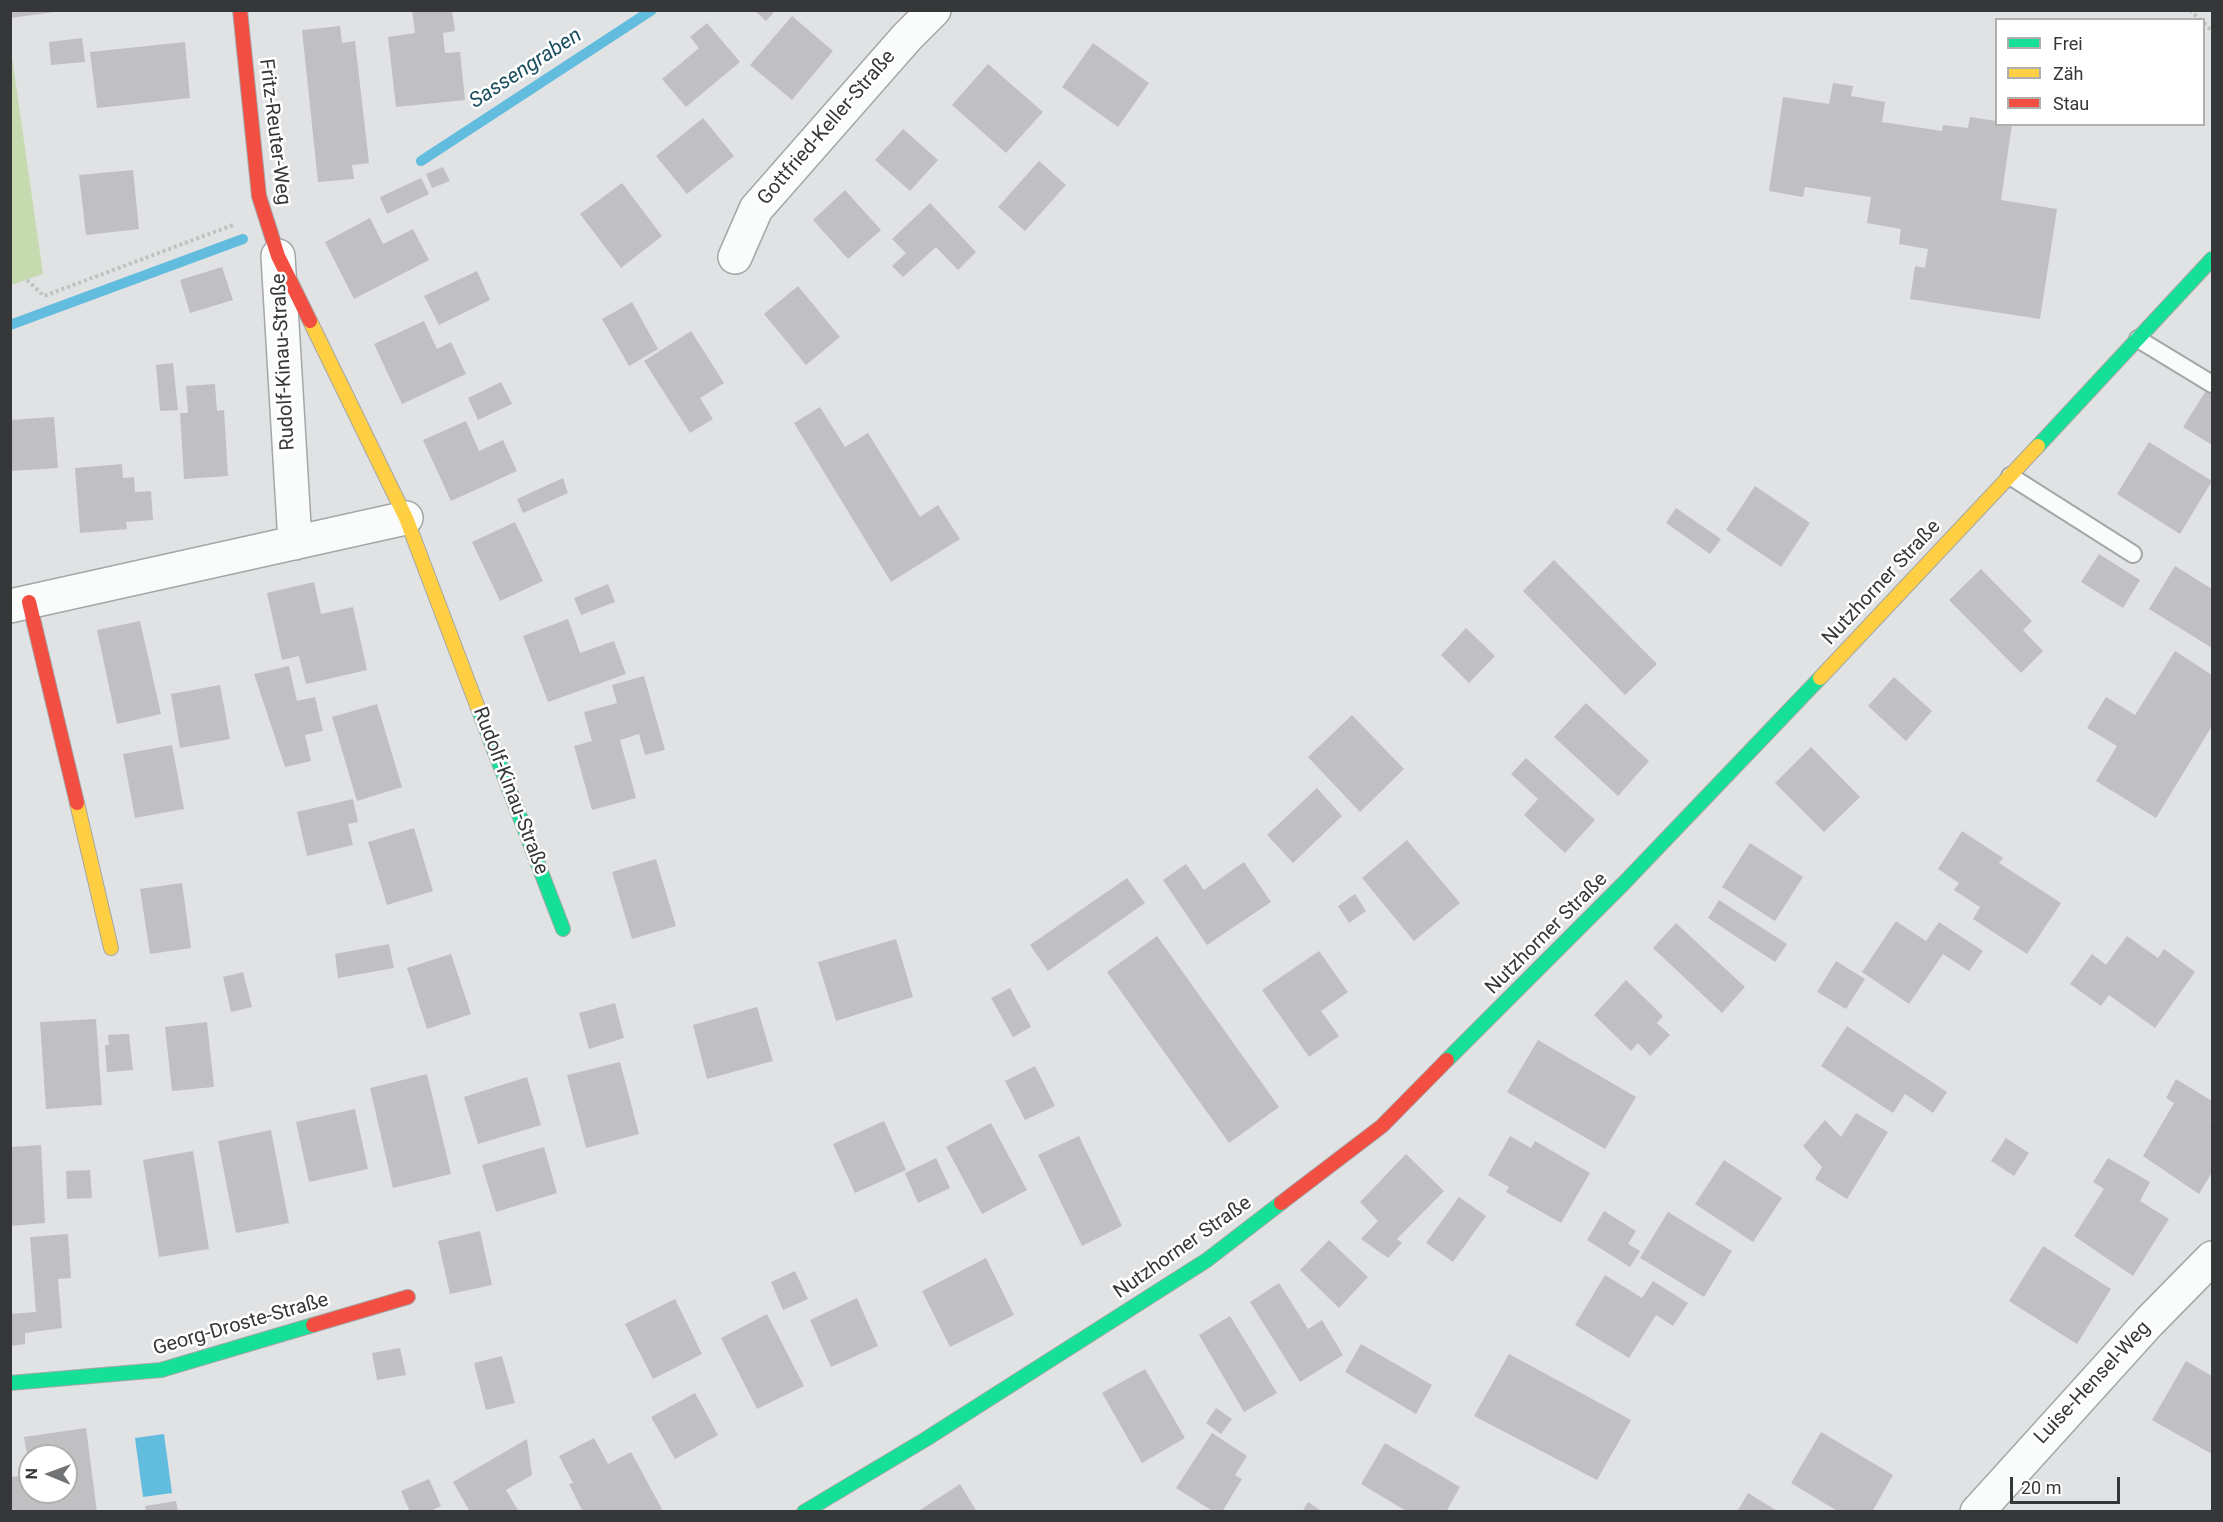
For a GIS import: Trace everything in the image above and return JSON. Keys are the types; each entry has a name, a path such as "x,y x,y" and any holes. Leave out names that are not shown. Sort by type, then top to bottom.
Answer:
{"main road":[{"name":"Fritz-Reuter-Weg","path":"240,10 259,196 278,256"},
{"name":"Rudolf-Kinau-Straße","path":"278,256 406,518 563,929"},
{"name":"Nutzhorner Straße","path":"804,1512 926,1439 1207,1260 1382,1126 1591,918 2010,476 2212,259"},
{"path":"20,604 111,948"},
{"name":"Georg-Droste-Straße","path":"10,1383 161,1370 408,1297"}],"street":[{"name":"Gottfried-Keller-Straße","path":"735,257 756,209 934,10"},
{"name":"Rudolf-Kinau-Straße","path":"278,256 295,543"},
{"path":"20,604 406,518"},
{"name":"Luise-Hensel-Weg","path":"1977,1512 2149,1322 2212,1258"}],"lane":[{"path":"2138,339 2212,384"},
{"path":"2010,476 2133,554"}],"path":[{"path":"27,280 44,296 264,213"}],"green space":[{"path":"10,50 43,274 11,285"}],"water":[{"path":"164,1434 172,1493 143,1497 135,1438"}],"building":[{"path":"10,10 55,10 55,12 10,18"},
{"path":"412,10 452,10 455,31 443,33 445,53 460,52 465,100 396,107 388,37 415,33"},
{"path":"754,10 776,10 766,21"},
{"path":"792,16 833,51 792,100 750,65"},
{"path":"707,23 740,62 686,107 662,79 699,48 690,37"},
{"path":"340,26 342,43 355,41 369,163 352,165 354,179 318,182 302,30"},
{"path":"82,38 85,62 51,65 49,42"},
{"path":"185,42 190,98 97,108 90,52"},
{"path":"1093,43 1149,83 1118,127 1062,87"},
{"path":"988,64 1043,112 1006,153 952,105"},
{"path":"1833,83 1853,86 1851,96 1885,102 1882,122 1942,131 1943,125 1968,128 1970,117 1995,121 1995,126 2012,126 2001,200 2057,209 2040,319 1910,299 1915,266 1925,268 1928,249 1899,244 1901,229 1867,223 1871,197 1805,187 1803,197 1769,191 1783,97 1829,104"},
{"path":"703,118 734,156 687,194 656,156"},
{"path":"903,129 938,160 910,191 875,160"},
{"path":"1039,161 1066,185 1025,231 998,207"},
{"path":"443,167 450,181 432,188 426,174"},
{"path":"133,170 139,229 86,235 79,175"},
{"path":"421,178 429,194 387,214 380,197"},
{"path":"622,183 662,236 621,268 580,214"},
{"path":"845,190 881,230 848,259 813,220"},
{"path":"930,203 976,252 958,270 936,247 903,277 892,266 906,253 892,239"},
{"path":"370,218 383,244 413,229 429,260 354,299 325,242"},
{"path":"222,267 233,300 190,313 180,280"},
{"path":"477,271 490,300 439,325 424,296"},
{"path":"798,286 840,337 806,365 764,314"},
{"path":"632,302 658,349 629,366 602,319"},
{"path":"424,321 437,349 451,342 466,374 402,404 374,344"},
{"path":"691,331 724,383 700,398 713,419 690,433 644,361"},
{"path":"173,363 178,410 160,411 156,365"},
{"path":"501,382 512,404 478,420 468,398"},
{"path":"215,384 217,411 224,410 228,476 184,479 180,413 188,413 186,386"},
{"path":"2209,386 2212,388 2212,445 2183,427"},
{"path":"820,407 845,447 868,433 920,517 938,505 960,539 891,582 794,423"},
{"path":"54,417 58,468 10,471 10,420"},
{"path":"466,421 479,451 503,440 517,471 451,501 423,440"},
{"path":"2149,442 2212,481 2180,534 2117,494"},
{"path":"122,464 123,478 134,477 135,492 151,491 153,520 126,522 127,529 80,533 75,468"},
{"path":"563,478 568,493 523,513 517,499"},
{"path":"1755,486 1810,523 1781,567 1726,530"},
{"path":"1676,508 1721,539 1710,554 1666,523"},
{"path":"515,522 543,581 500,601 472,542"},
{"path":"2099,554 2140,580 2123,608 2081,582"},
{"path":"1554,560 1657,664 1625,695 1523,591"},
{"path":"2175,566 2212,589 2212,648 2149,609"},
{"path":"1981,569 2032,621 2023,630 2043,651 2021,673 1949,600"},
{"path":"314,582 321,614 353,607 367,670 306,684 299,656 282,660 267,593"},
{"path":"608,584 615,602 581,615 574,598"},
{"path":"568,619 580,653 614,641 626,674 548,702 523,636"},
{"path":"140,621 161,714 117,724 97,630"},
{"path":"1466,628 1495,656 1469,683 1441,655"},
{"path":"2175,651 2212,675 2212,726 2156,818 2096,781 2117,746 2087,728 2106,697 2135,715"},
{"path":"289,666 297,701 315,697 323,731 305,735 311,761 285,767 254,674"},
{"path":"644,676 665,750 645,755 639,734 620,740 636,798 592,810 574,746 592,741 584,712 617,703 612,685"},
{"path":"1894,677 1932,711 1906,741 1868,706"},
{"path":"220,685 230,739 180,748 171,694"},
{"path":"1586,703 1649,761 1618,796 1554,737"},
{"path":"377,704 402,787 357,801 332,717"},
{"path":"1352,715 1404,769 1360,812 1308,757"},
{"path":"172,745 184,809 135,818 123,754"},
{"path":"1811,747 1860,797 1824,832 1775,783"},
{"path":"1526,758 1595,820 1565,853 1524,815 1538,799 1511,774"},
{"path":"1317,788 1342,816 1293,863 1267,835"},
{"path":"353,799 358,822 348,824 353,845 307,856 297,812"},
{"path":"414,828 433,891 387,905 368,842"},
{"path":"1962,831 2003,858 1999,863 2061,903 2027,954 1973,919 1980,907 1954,890 1959,883 1938,869"},
{"path":"1407,840 1460,903 1414,941 1362,878"},
{"path":"1750,843 1803,877 1775,921 1722,887"},
{"path":"656,859 676,926 632,939 612,872"},
{"path":"1244,862 1271,902 1207,945 1163,880 1186,864 1204,890"},
{"path":"1127,878 1145,903 1048,971 1030,945"},
{"path":"182,883 191,948 150,954 140,889"},
{"path":"1355,894 1366,911 1349,923 1338,906"},
{"path":"1719,900 1787,944 1775,962 1708,918"},
{"path":"1896,921 1926,941 1939,922 1983,951 1969,971 1943,954 1909,1004 1862,972"},
{"path":"1676,923 1745,987 1722,1013 1653,948"},
{"path":"1157,936 1279,1107 1229,1143 1107,972"},
{"path":"2127,936 2158,958 2164,949 2195,972 2155,1028 2109,995 2101,1006 2070,984 2092,954 2106,965"},
{"path":"896,939 913,997 836,1021 818,962"},
{"path":"389,944 394,968 338,978 335,954"},
{"path":"1319,951 1348,992 1321,1011 1339,1036 1309,1057 1262,990"},
{"path":"451,954 471,1014 427,1029 407,968"},
{"path":"1836,961 1865,979 1846,1009 1817,992"},
{"path":"243,972 252,1007 231,1012 223,977"},
{"path":"1626,980 1663,1016 1657,1023 1670,1035 1650,1056 1638,1043 1631,1051 1594,1015"},
{"path":"1010,988 1031,1027 1013,1037 991,998"},
{"path":"615,1003 624,1038 589,1049 579,1013"},
{"path":"757,1007 773,1061 707,1079 693,1025"},
{"path":"96,1019 102,1105 46,1109 40,1022"},
{"path":"207,1022 214,1087 172,1091 165,1027"},
{"path":"1847,1026 1947,1092 1933,1113 1905,1094 1893,1113 1821,1066"},
{"path":"129,1034 133,1070 107,1072 105,1045 109,1045 108,1035"},
{"path":"1538,1040 1636,1097 1605,1149 1507,1092"},
{"path":"620,1062 639,1134 586,1148 567,1075"},
{"path":"1035,1066 1055,1106 1025,1120 1005,1081"},
{"path":"427,1074 451,1174 393,1188 370,1088"},
{"path":"527,1077 541,1125 478,1144 464,1097"},
{"path":"2176,1079 2212,1101 2210,1122 2212,1123 2212,1172 2199,1194 2143,1156 2174,1103 2166,1098"},
{"path":"355,1109 368,1169 309,1182 296,1122"},
{"path":"1856,1113 1888,1132 1847,1199 1815,1179 1822,1167 1803,1146 1825,1120 1841,1137"},
{"path":"884,1121 906,1170 855,1193 833,1144"},
{"path":"991,1123 1027,1190 982,1214 946,1147"},
{"path":"271,1130 289,1223 236,1233 218,1141"},
{"path":"1079,1136 1122,1226 1082,1246 1038,1155"},
{"path":"1510,1136 1531,1148 1535,1141 1590,1173 1561,1223 1506,1192 1509,1187 1488,1175"},
{"path":"2006,1138 2029,1153 2014,1176 1991,1161"},
{"path":"41,1145 45,1223 10,1226 10,1147"},
{"path":"544,1147 557,1193 496,1212 482,1165"},
{"path":"193,1151 209,1249 159,1257 143,1160"},
{"path":"1406,1154 1444,1191 1397,1239 1402,1243 1388,1258 1361,1239 1378,1221 1360,1202"},
{"path":"936,1158 950,1188 918,1203 905,1173"},
{"path":"2108,1158 2150,1182 2140,1201 2169,1219 2133,1276 2074,1236 2104,1189 2093,1182"},
{"path":"1724,1160 1782,1198 1753,1242 1695,1204"},
{"path":"90,1170 92,1198 67,1199 66,1171"},
{"path":"1459,1197 1486,1216 1453,1262 1426,1243"},
{"path":"1604,1211 1636,1231 1628,1244 1640,1251 1630,1267 1587,1240"},
{"path":"1668,1212 1732,1251 1704,1297 1640,1258"},
{"path":"480,1231 492,1285 450,1294 438,1241"},
{"path":"68,1234 71,1278 58,1279 62,1328 25,1333 25,1344 10,1346 10,1314 36,1312 30,1237"},
{"path":"1329,1240 1368,1277 1339,1308 1300,1270"},
{"path":"2043,1246 2111,1289 2077,1344 2009,1301"},
{"path":"986,1258 1014,1315 950,1347 922,1291"},
{"path":"795,1271 808,1299 783,1310 771,1282"},
{"path":"1605,1275 1642,1298 1653,1281 1688,1303 1673,1326 1656,1315 1629,1358 1575,1325"},
{"path":"1279,1283 1308,1329 1322,1320 1343,1355 1300,1382 1250,1302"},
{"path":"857,1298 878,1346 831,1367 810,1320"},
{"path":"675,1299 702,1354 653,1379 625,1324"},
{"path":"767,1314 804,1386 757,1409 721,1338"},
{"path":"1230,1316 1277,1393 1244,1412 1199,1335"},
{"path":"1361,1344 1432,1385 1416,1414 1345,1372"},
{"path":"400,1348 406,1375 377,1380 372,1353"},
{"path":"1509,1354 1631,1420 1597,1480 1474,1416"},
{"path":"502,1356 515,1403 486,1410 474,1363"},
{"path":"2186,1361 2212,1376 2212,1454 2152,1420"},
{"path":"1145,1369 1185,1438 1142,1463 1102,1393"},
{"path":"695,1393 718,1435 675,1459 651,1417"},
{"path":"1216,1408 1232,1419 1221,1434 1206,1423"},
{"path":"86,1428 97,1512 10,1512 10,1477 18,1476 18,1504 78,1504 78,1444 25,1444 24,1437"},
{"path":"1821,1432 1893,1475 1872,1512 1839,1512 1791,1483"},
{"path":"1212,1433 1247,1456 1235,1475 1242,1479 1222,1512 1214,1512 1176,1488"},
{"path":"594,1438 608,1464 631,1452 662,1509 658,1512 583,1512 569,1484 573,1483 559,1456"},
{"path":"527,1439 532,1475 506,1490 519,1512 470,1512 453,1482"},
{"path":"1385,1443 1460,1487 1446,1512 1408,1512 1361,1484"},
{"path":"429,1479 441,1506 429,1512 410,1512 401,1491"},
{"path":"960,1484 977,1512 917,1512"},
{"path":"1748,1493 1779,1512 1737,1512"},
{"path":"176,1501 178,1512 146,1512 145,1506"},
{"path":"1308,1502 1323,1512 1302,1512"}],"waterway":[{"name":"Sassengraben","path":"421,161 652,10"},
{"name":"Sassengraben","path":"10,325 243,239"}],"traffic: fast":[{"path":"2038,446 2212,259"},
{"path":"1447,1060 1624,883 1820,678"},
{"path":"478,708 563,929"},
{"path":"804,1512 926,1439 1207,1260 1281,1203"},
{"path":"10,1383 161,1370 313,1325"}],"traffic: slow":[{"path":"310,321 406,518 478,708"},
{"path":"1820,678 2038,446"},
{"path":"77,803 111,948"}],"traffic: jam":[{"path":"240,10 259,196 278,256 310,321"},
{"path":"29,602 77,803"},
{"path":"1281,1203 1382,1126 1447,1060"},
{"path":"313,1325 408,1297"}]}
